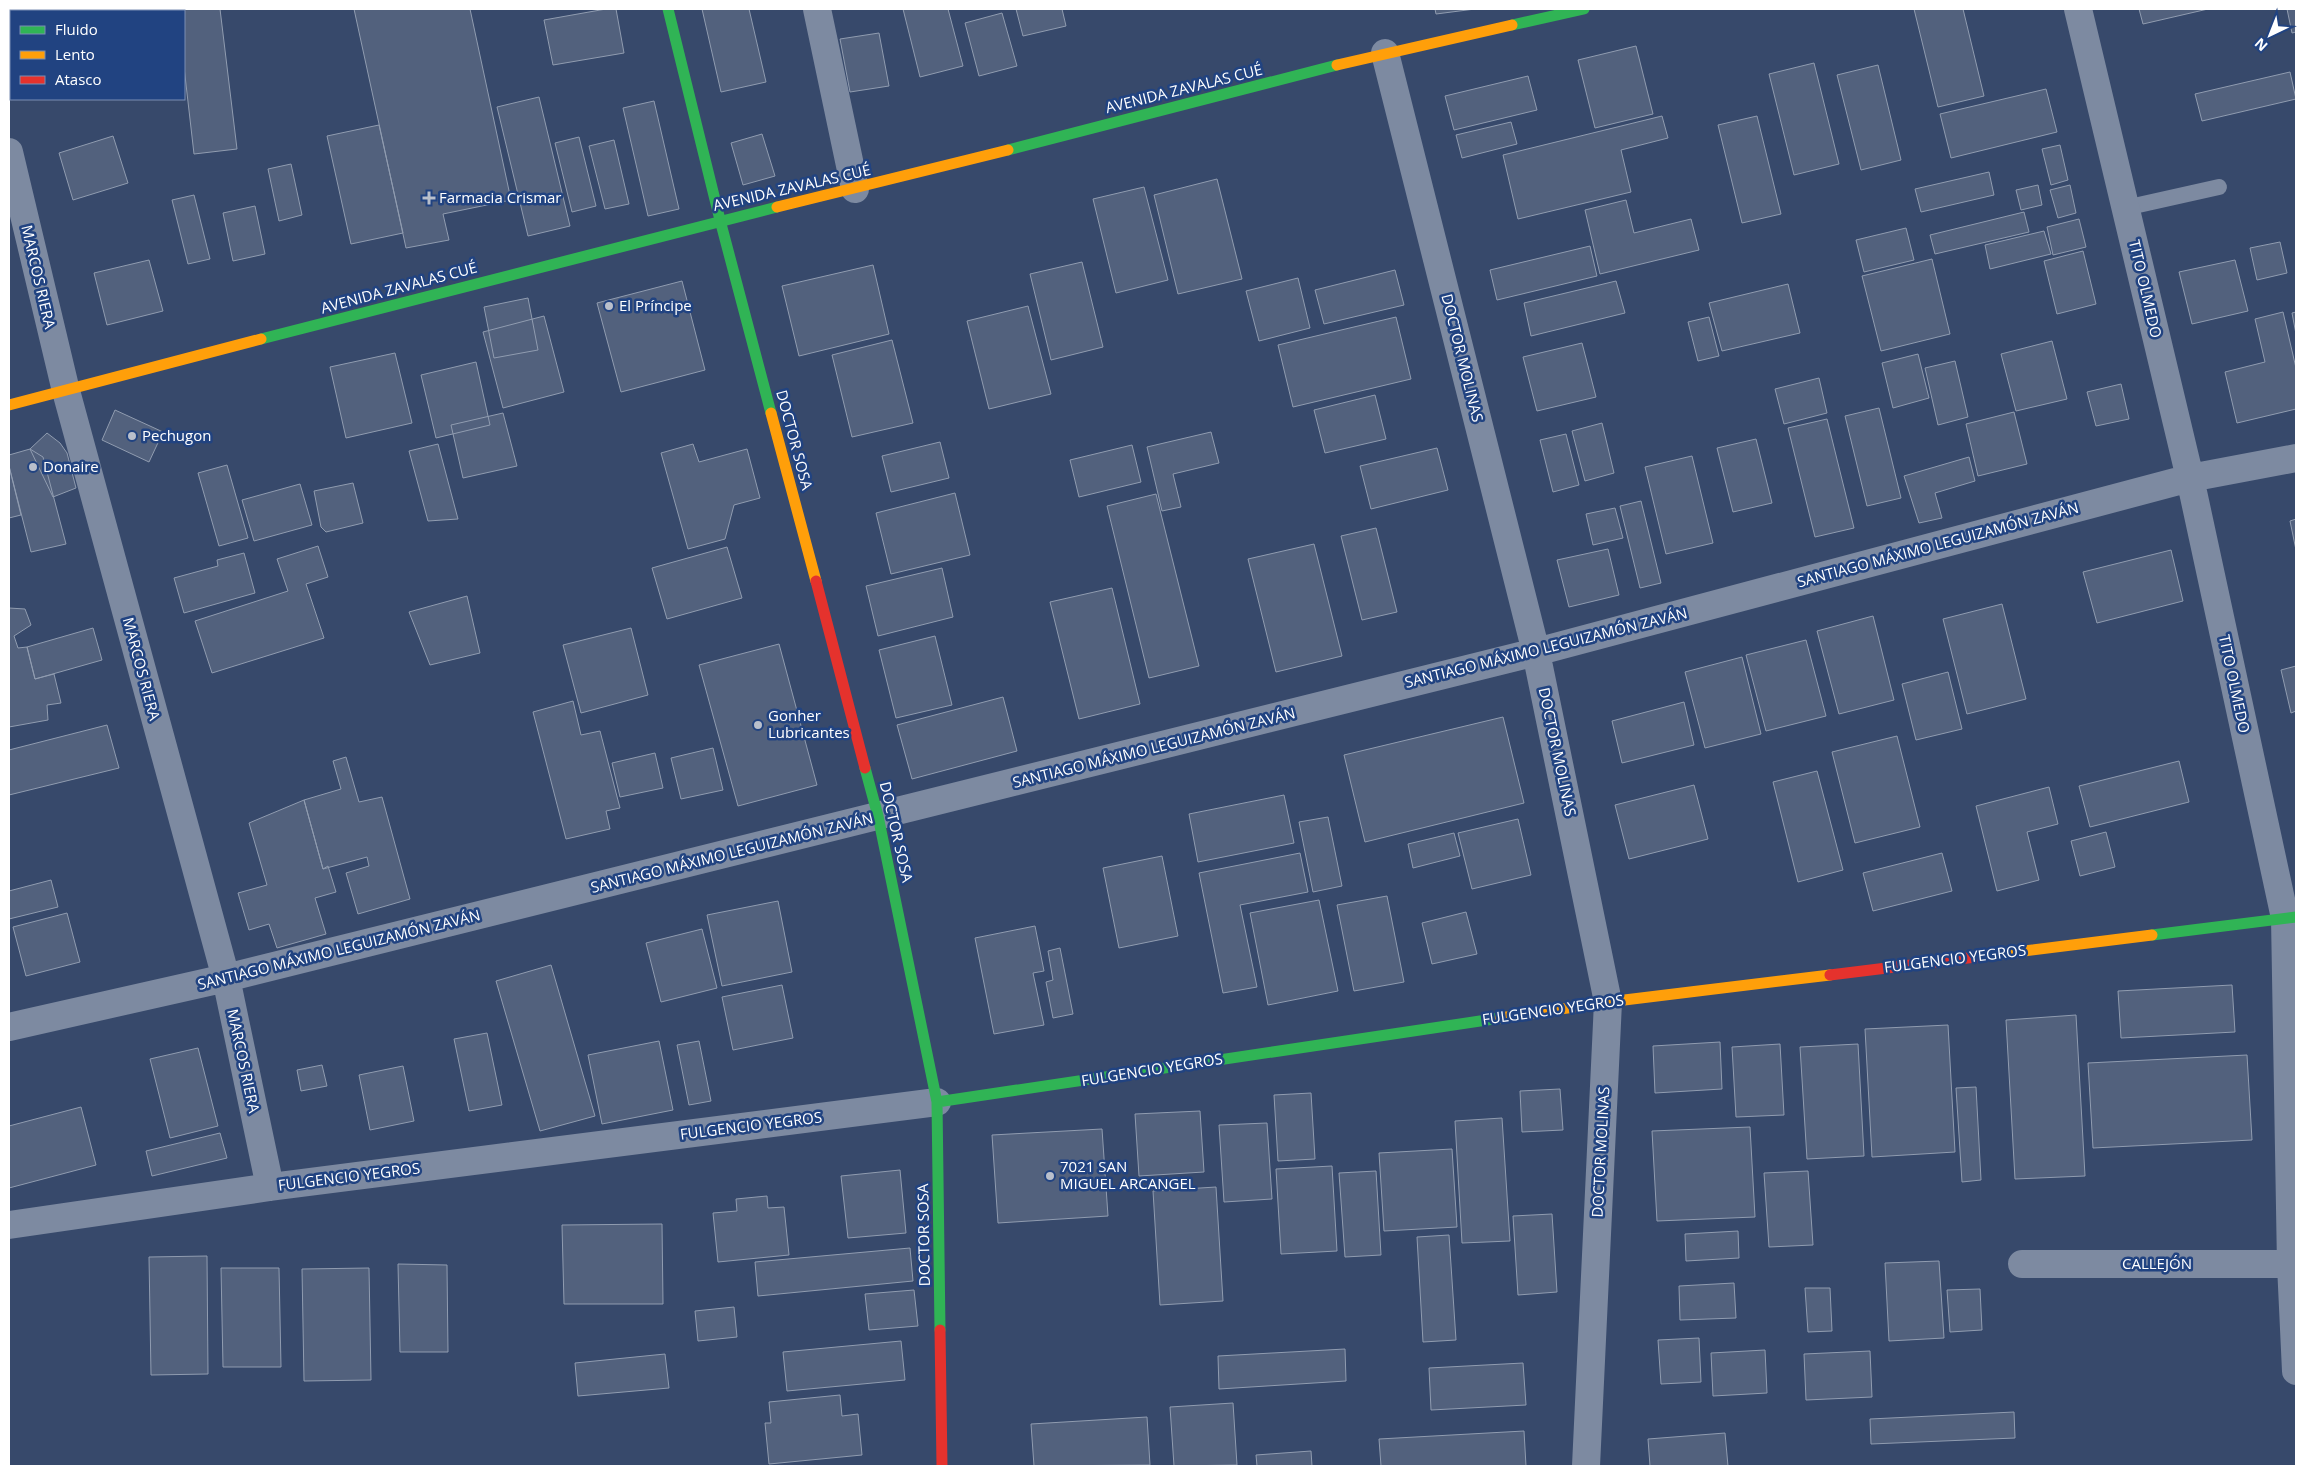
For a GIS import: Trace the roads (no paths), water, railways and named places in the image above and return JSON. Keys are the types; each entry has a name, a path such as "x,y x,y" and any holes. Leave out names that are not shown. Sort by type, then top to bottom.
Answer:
{"street":[{"name":"DOCTOR SOSA","path":"668,9 720,220 878,816 937,1102 942,1466"},
{"path":"816,9 855,189"},
{"name":"AVENIDA ZAVALAS CUÉ","path":"9,405 720,220 855,189 1385,53 1584,9"},
{"name":"TITO OLMEDO","path":"2078,9 2190,478 2290,917 2296,1371"},
{"name":"DOCTOR MOLINAS","path":"1385,53 1536,652 1608,1002 1586,1466"},
{"name":"MARCOS RIERA","path":"9,152 66,391 226,978 270,1187"},
{"name":"SANTIAGO MÁXIMO LEGUIZAMÓN ZAVÁN","path":"9,1028 226,978 1536,652 2190,478 2296,458"},
{"name":"FULGENCIO YEGROS","path":"9,1225 270,1187 937,1102 1608,1002 2290,917"},
{"name":"CALLEJÓN","path":"2022,1264 2294,1264"}],"lane":[{"path":"2126,208 2219,187"}],"place":[{"name":"Farmacia Crismar","path":"429,198"},
{"name":"El Príncipe","path":"609,306"},
{"name":"Pechugon","path":"132,436"},
{"name":"Donaire","path":"33,467"},
{"name":"Gonher Lubricantes","path":"758,725"},
{"name":"7021 SAN MIGUEL ARCANGEL","path":"1050,1176"}]}
